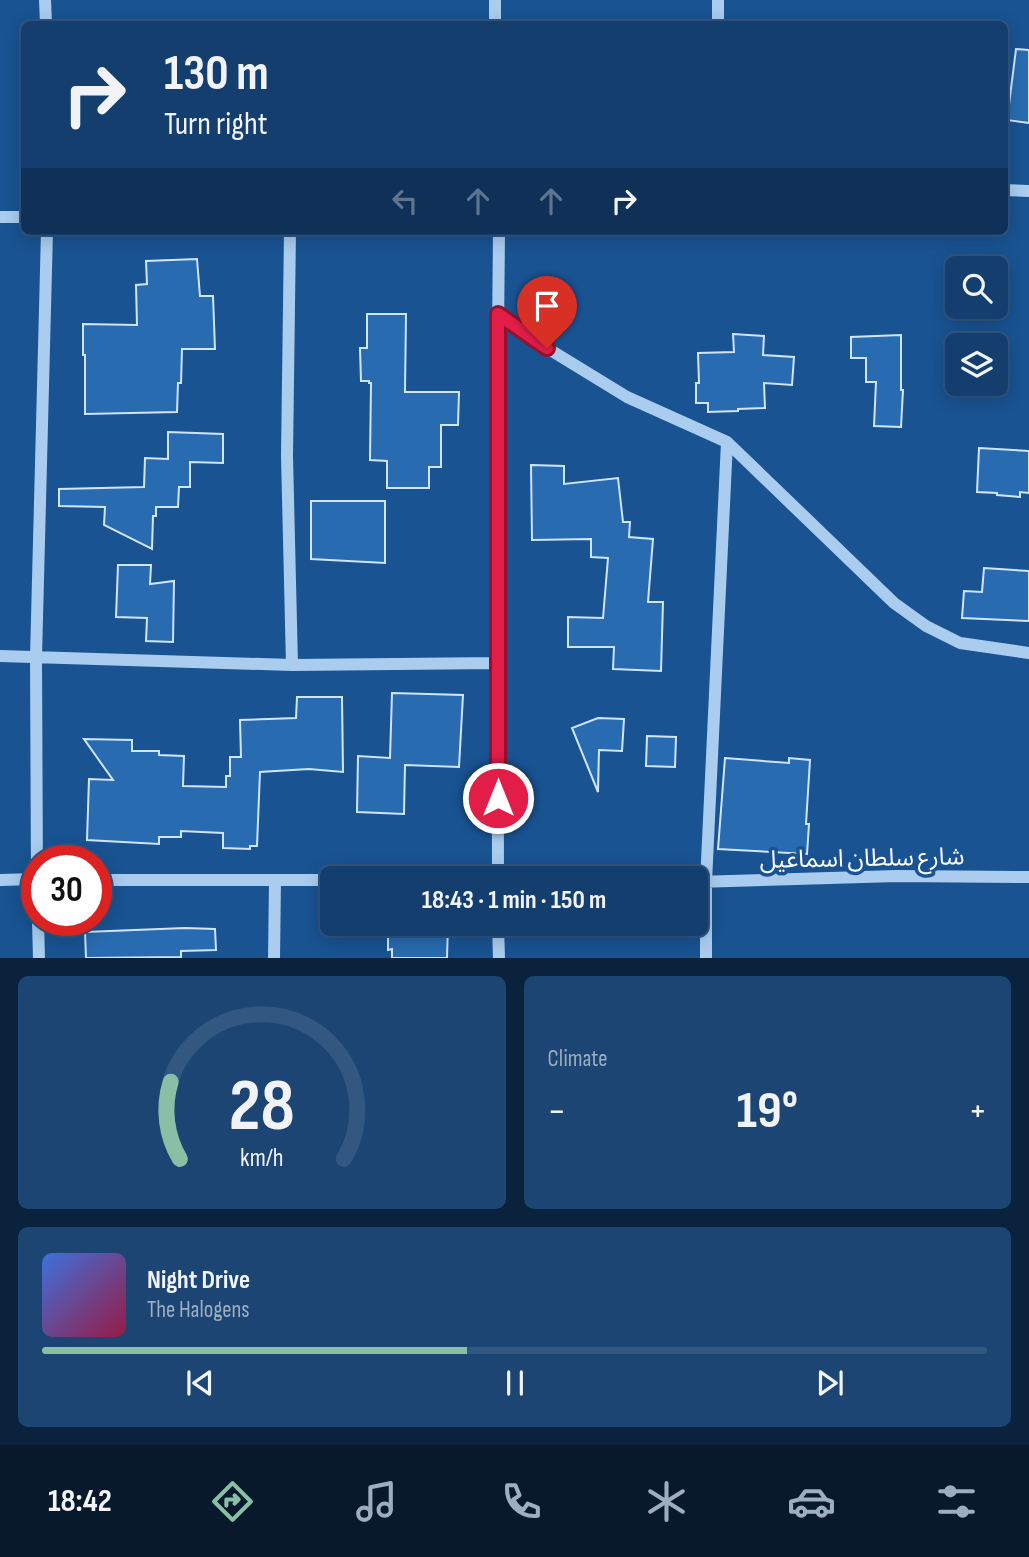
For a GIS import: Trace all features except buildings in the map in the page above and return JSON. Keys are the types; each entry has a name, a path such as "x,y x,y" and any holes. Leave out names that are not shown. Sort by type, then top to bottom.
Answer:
{"street":[{"path":"45,0 46,21"},
{"path":"495,0 495,21"},
{"path":"718,21 719,0"},
{"path":"1008,190 1029,191"},
{"path":"0,217 21,217"},
{"path":"37,845 36,657 47,235"},
{"path":"290,235 287,456 292,665"},
{"path":"498,866 499,235"},
{"path":"498,314 547,348 628,397 727,442 894,603 926,626 960,643 1029,653"},
{"path":"702,866 727,442"},
{"path":"0,656 292,665 498,663"},
{"name":"شارع سلطان اسماعيل","path":"708,882 897,876 1029,877"},
{"path":"0,880 21,881"},
{"path":"112,880 320,880"},
{"path":"274,958 275,880"},
{"path":"38,936 39,958"},
{"path":"498,936 499,958"},
{"path":"705,936 706,958"}],"route":[{"path":"498,798 498,314 547,348"}]}
